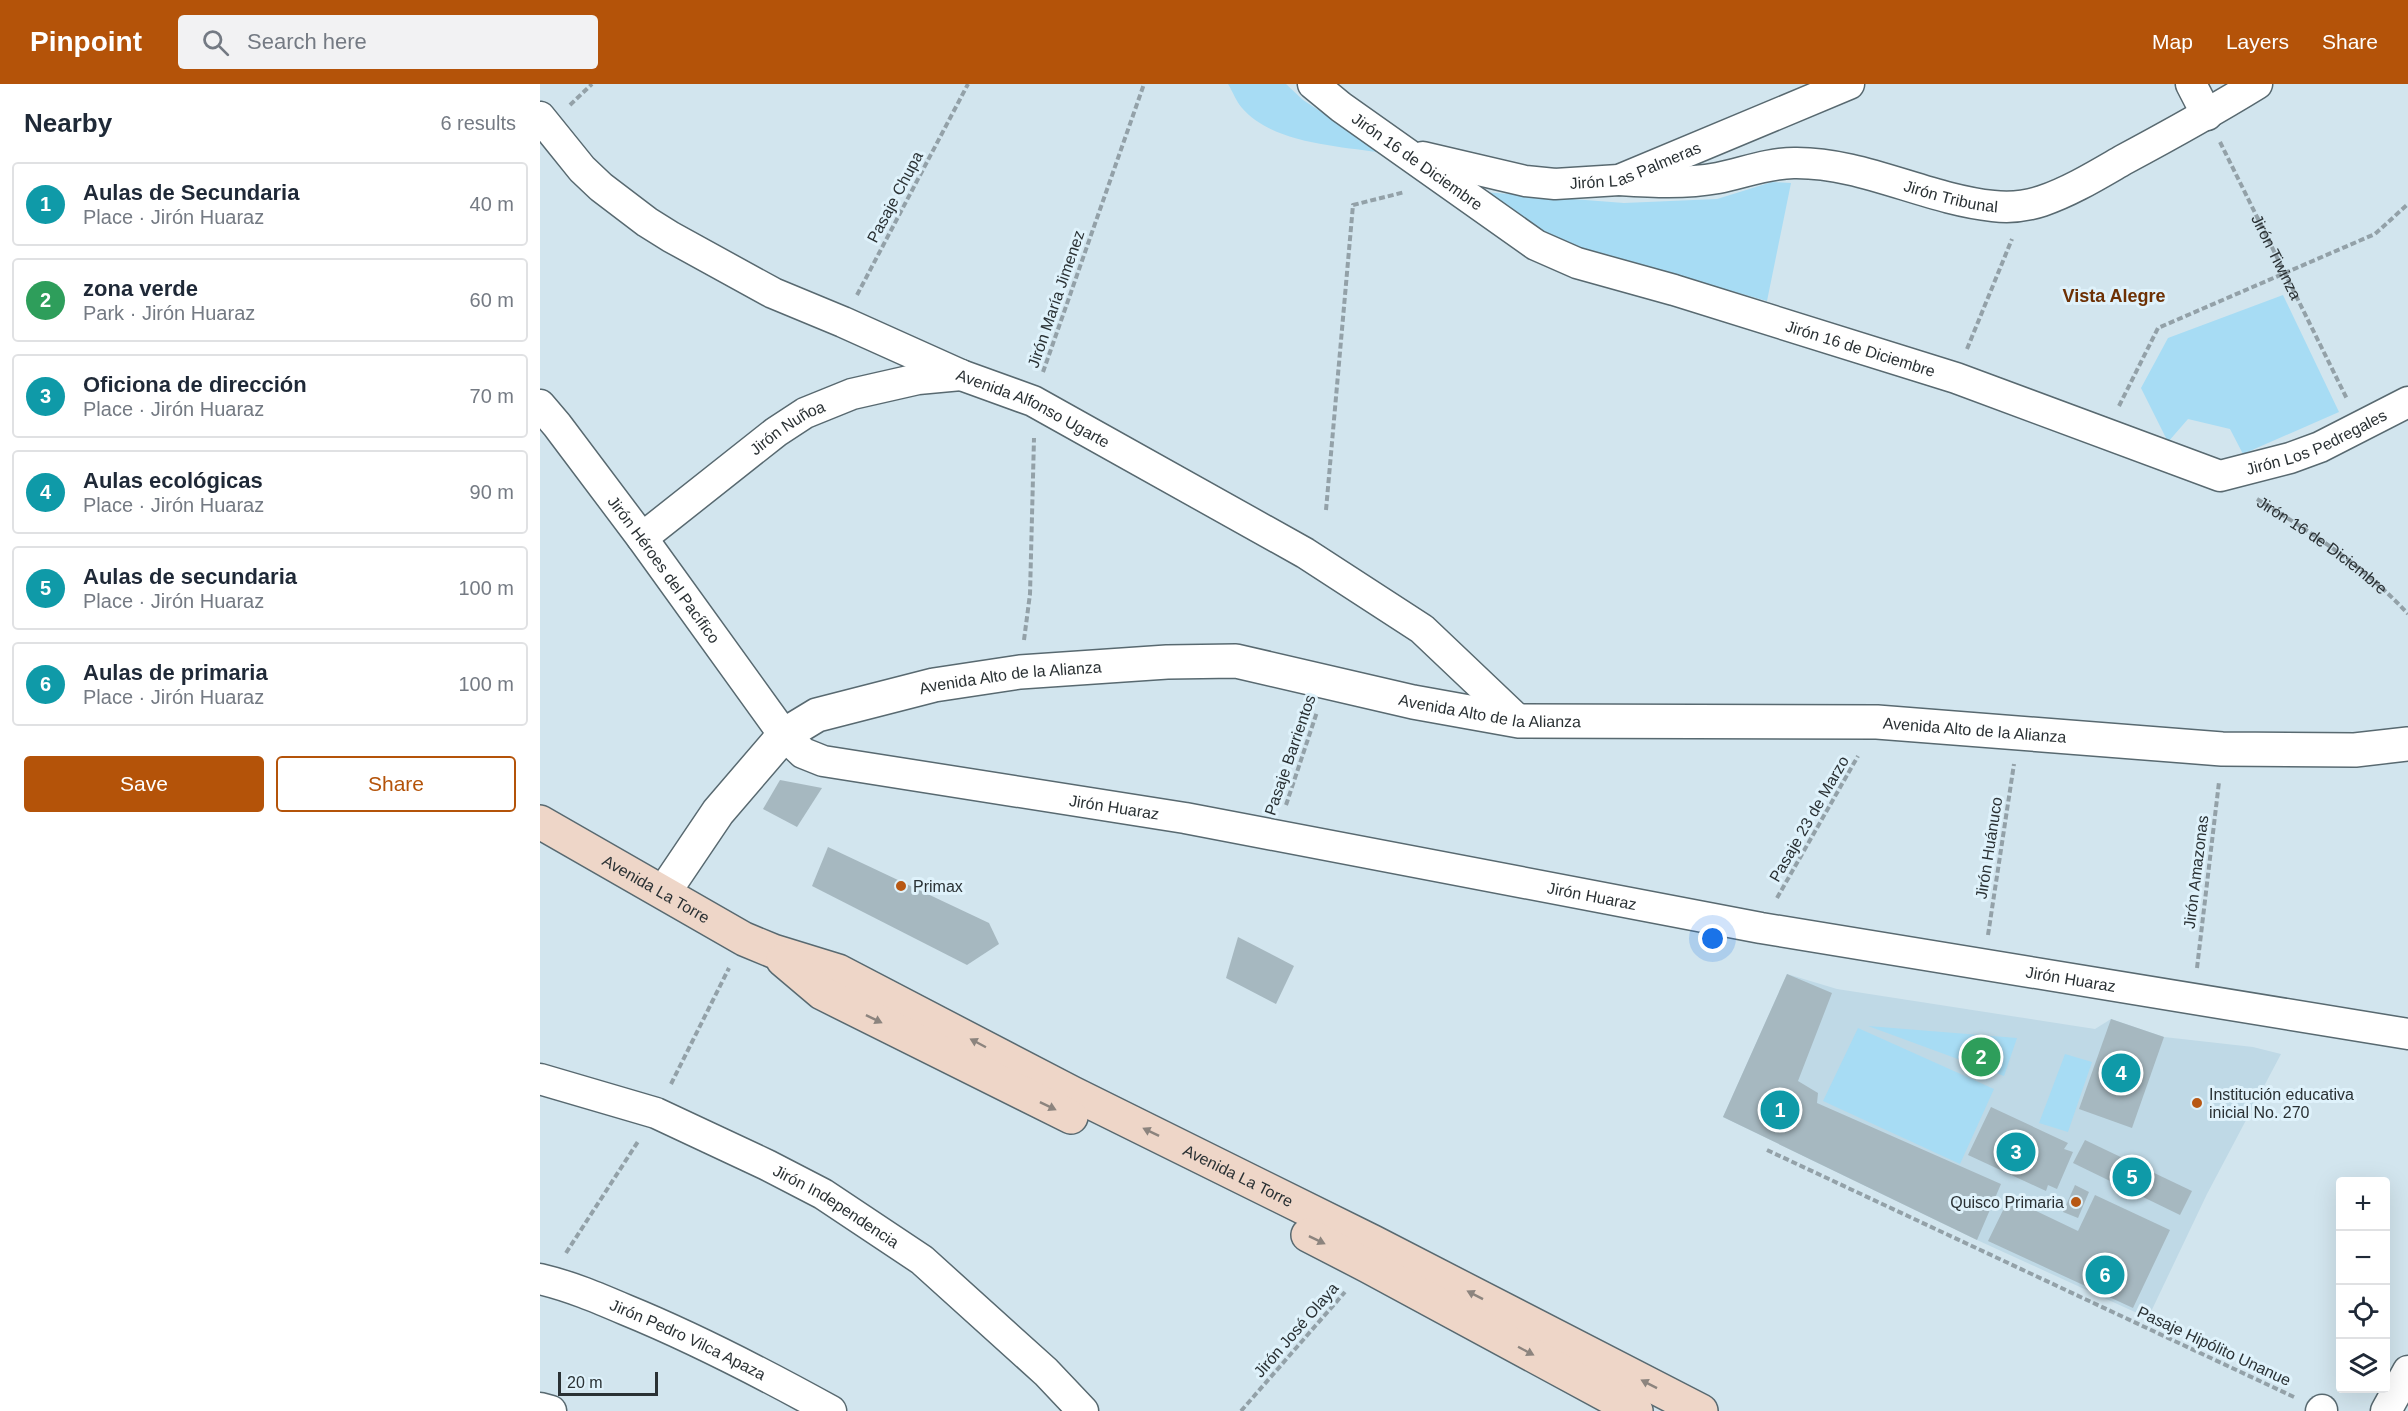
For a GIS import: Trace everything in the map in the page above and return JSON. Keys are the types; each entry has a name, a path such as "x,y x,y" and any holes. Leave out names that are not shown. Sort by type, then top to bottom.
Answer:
{"main road":[{"name":"Avenida La Torre","path":"540,822 744,939 773,951 838,971 1072,1093 1373,1242 1701,1411"},
{"name":"Avenida La Torre","path":"773,951 822,993 1368,1266 1636,1411"}],"street":[{"name":"Jirón 16 de Diciembre","path":"1313,84 1341,107 1536,245 1577,263 1674,290 1956,378 2220,476"},
{"name":"Jirón Las Palmeras","path":"1409,154 1525,181 1555,184 1619,180 1849,84"},
{"path":"2191,84 2207,115"},
{"name":"Jirón Tribunal","path":"1619,180 1656,183 1682,182 1716,178 1793,162 1848,170 1994,206 2025,206 2065,192 2207,115 2257,84"},
{"name":"Avenida Alfonso Ugarte","path":"542,125 601,187 647,222 773,293 961,375 1033,401 1305,553 1422,629 1519,721"},
{"name":"Jirón Nuñoa","path":"642,538 776,432 805,413 852,394 918,380 961,375"},
{"name":"Jirón Los Pedregales","path":"2220,476 2290,458 2320,447 2408,402"},
{"name":"Jirón Héroes del Pacífico","path":"540,405 642,538 784,735"},
{"name":"Avenida Alto de la Alianza","path":"664,892 718,812 784,735 817,715 934,685 1020,672 1167,662 1236,661 1413,702 1519,721 1877,722 2018,735 2223,749 2355,750 2408,744"},
{"name":"Jirón Huaraz","path":"784,735 803,753 823,761 847,766 1185,818 1761,928 2408,1034"},
{"name":"Jirón Independencia","path":"540,1079 656,1113 824,1194 922,1260 1046,1372 1083,1411"},
{"name":"Jirón Pedro Vilca Apaza","path":"540,1279 581,1292 681,1332 761,1372 831,1411"},
{"path":"2386,1411 2408,1371"},
{"path":"540,1408 551,1411"}],"path":[{"name":"Pasaje Chupa","path":"843,322 968,84"},
{"name":"Jirón María Jimenez","path":"1020,672 1030,594 1034,469 1033,401 1144,84"},
{"name":"Jirón Tiwinza","path":"2207,115 2361,428"},
{"path":"1326,510 1353,205 1447,182"},
{"path":"2106,434 2158,328 2375,234 2408,204"},
{"path":"1956,378 2025,206"},
{"name":"Jirón 16 de Diciembre","path":"2220,476 2342,553 2386,590 2408,614"},
{"name":"Pasaje Barrientos","path":"1275,837 1328,681"},
{"name":"Pasaje 23 de Marzo","path":"1761,928 1877,722"},
{"name":"Jirón Huánuco","path":"1984,965 2018,735"},
{"name":"Jirón Amazonas","path":"2194,999 2223,749"},
{"name":"Pasaje Hipólito Unanue","path":"1767,1150 2322,1411"},
{"name":"Jirón José Olaya","path":"1241,1411 1368,1266"}],"shaded area":[{"path":"1228,84 1286,84 1303,100 1384,153 1308,141 1271,129 1255,120 1242,108"},
{"path":"1772,182 1791,183 1767,301 1568,246 1528,224 1483,192 1624,203 1717,199"},
{"path":"2283,295 2339,412 2243,454 2230,429 2188,419 2168,442 2141,388 2168,338"},
{"path":"1787,974 1837,989 2095,1029 2111,1019 2164,1037 2253,1047 2281,1054 2207,1194 2148,1318 1977,1240 1723,1117"},
{"path":"1868,1026 2017,1038 2004,1076"},
{"path":"1858,1028 1994,1089 1960,1164 1823,1101"},
{"path":"2065,1054 2092,1062 2068,1132 2039,1123"}],"building":[{"path":"780,780 822,788 797,827 763,809"},
{"path":"828,847 989,923 999,944 967,965 812,886"},
{"path":"1238,937 1294,966 1276,1004 1226,978"},
{"path":"1787,974 1832,993 1798,1081 1818,1093 1817,1103 2001,1184 1977,1240 1723,1117"},
{"path":"2111,1019 2164,1037 2132,1128 2079,1109"},
{"path":"1991,1107 2068,1143 2064,1149 2073,1152 2057,1189 2048,1185 2046,1191 1968,1155"},
{"path":"2085,1140 2192,1191 2180,1215 2073,1163"},
{"name":"Quisco Primaria","path":"2075,1185 2089,1192 2078,1218 2063,1212"},
{"path":"2095,1195 2170,1230 2133,1308 1988,1241 2009,1198 2078,1231"}],"place":[{"name":"Primax","path":"901,886"},
{"name":"zona verde","path":"1981,1057"},
{"name":"Aulas ecológicas","path":"2121,1073"},
{"name":"Institución educativa inicial No. 270","path":"2197,1103"},
{"name":"Aulas de Secundaria","path":"1780,1110"},
{"name":"Oficiona de dirección","path":"2016,1152"},
{"name":"Aulas de secundaria","path":"2132,1177"},
{"name":"Quisco Primaria","path":"2076,1202"},
{"name":"Aulas de primaria","path":"2105,1275"}],"district":[{"name":"Vista Alegre","path":"2114,296"}]}
